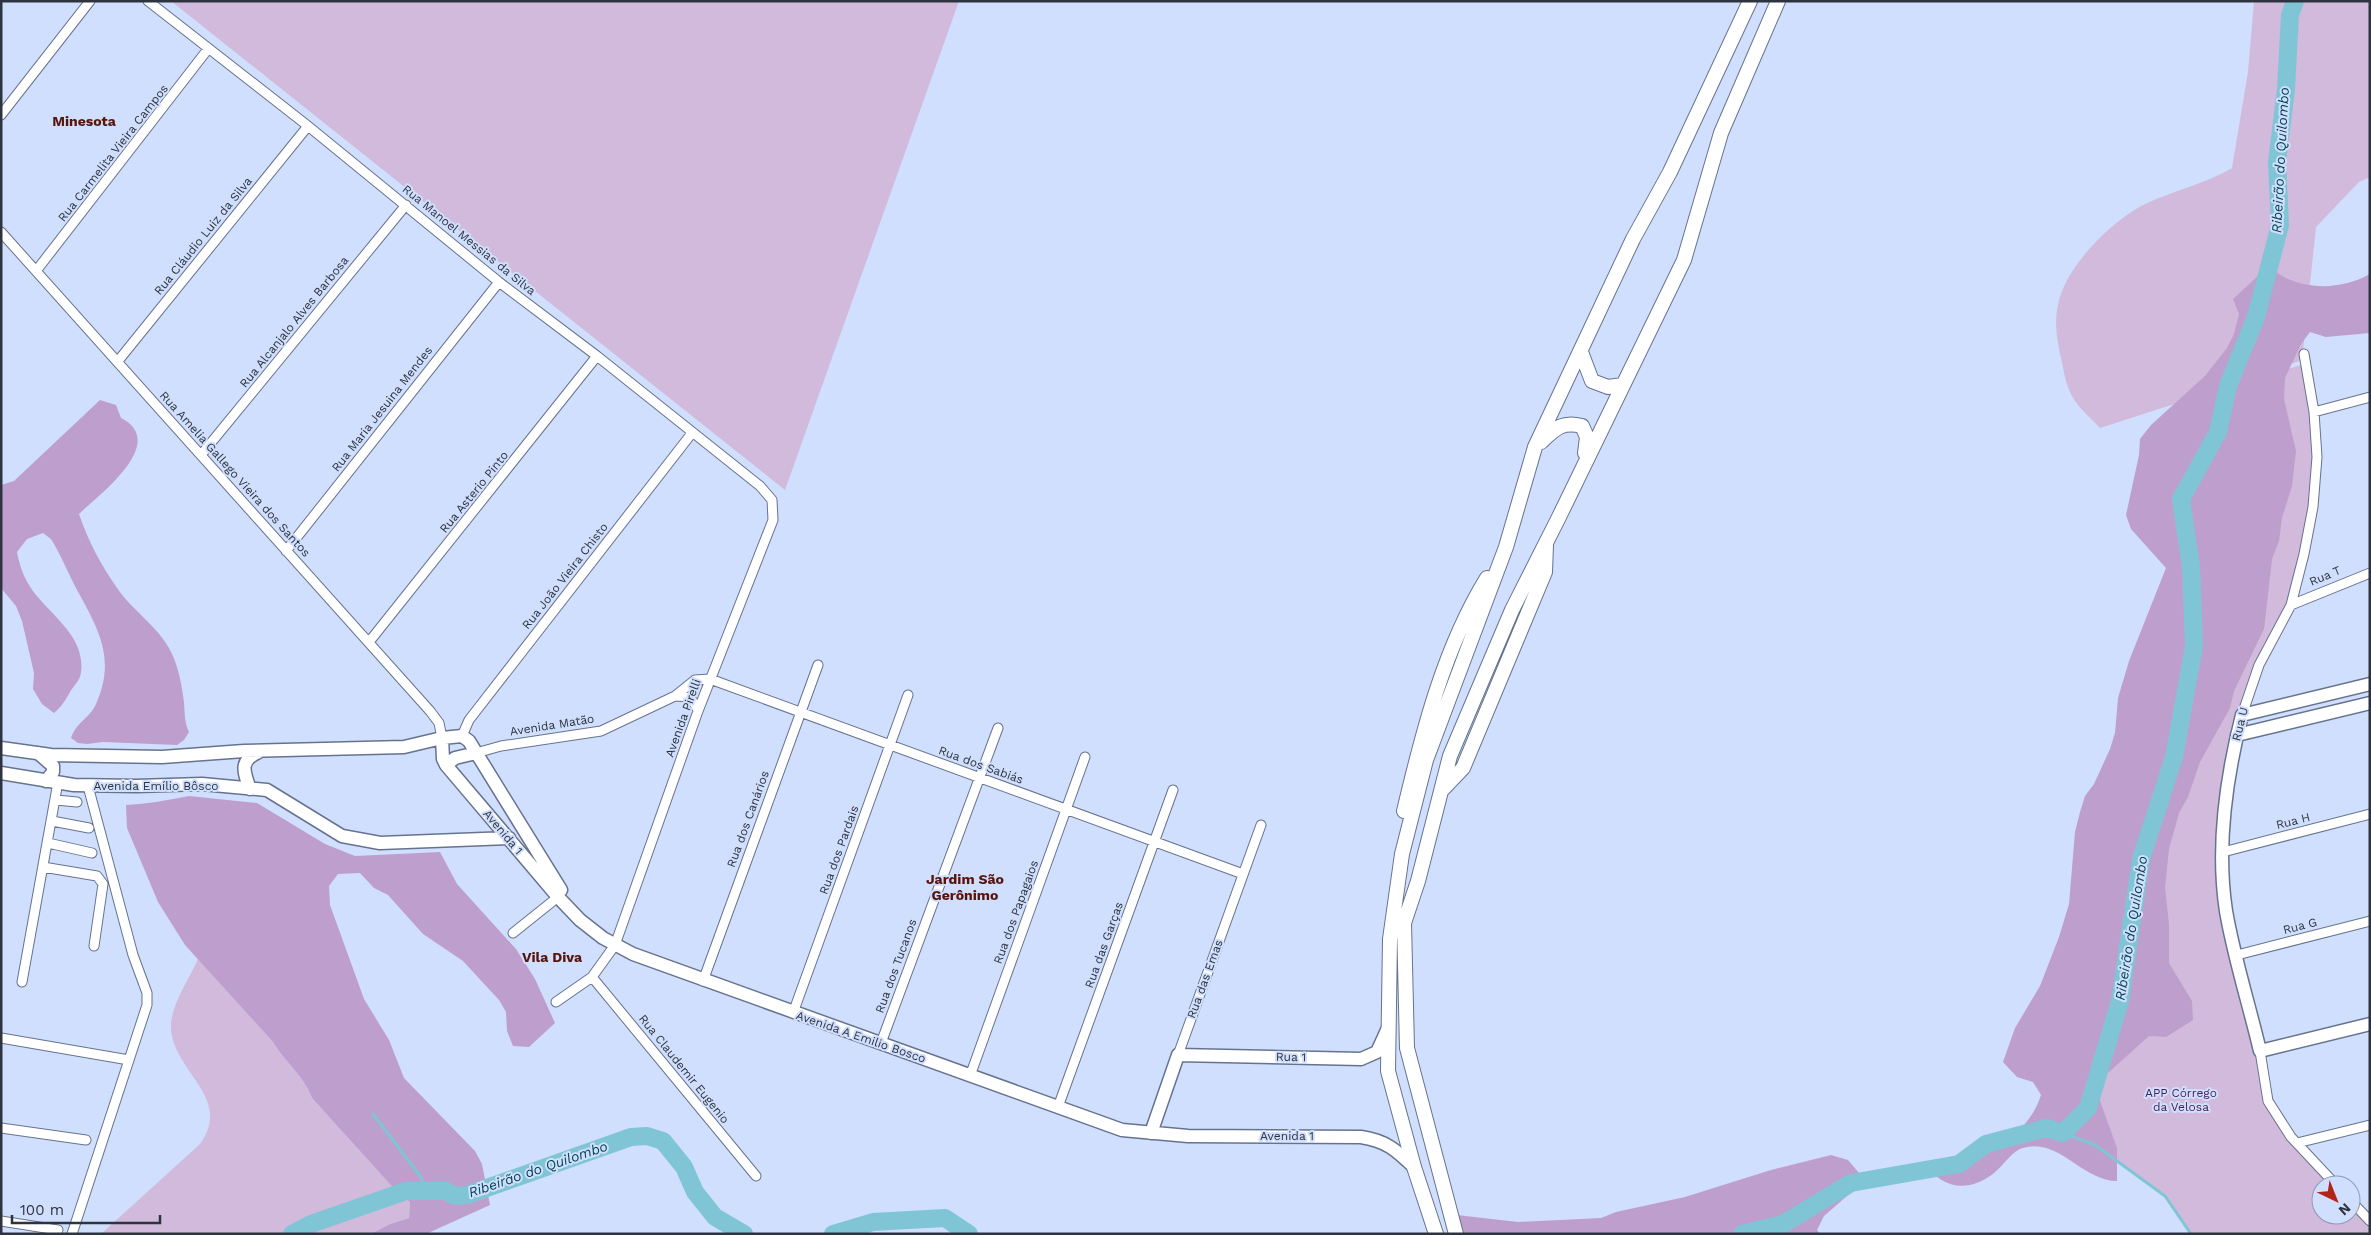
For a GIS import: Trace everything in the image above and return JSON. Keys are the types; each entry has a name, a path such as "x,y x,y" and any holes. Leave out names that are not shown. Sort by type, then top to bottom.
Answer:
{"main road":[{"path":"1436,1234 1414,1167 1388,1071 1390,939 1402,854 1426,760 1506,547 1535,447 1582,352 1633,239 1670,172 1750,1"},
{"path":"1456,1234 1407,1048 1404,923 1418,882 1450,756 1512,610 1546,539 1560,517 1684,260 1721,133 1778,1"},
{"path":"1582,352 1592,381 1608,387 1623,386"},
{"path":"1535,447 1556,428 1570,423 1582,426 1588,436 1586,461"},
{"path":"2242,715 2370,684"},
{"path":"2237,735 2370,704"},
{"name":"Rua U","path":"2242,715 2225,801 2223,852 2226,911 2260,1051"},
{"path":"1,748 38,753 90,756 168,756 263,750 404,747 442,738 462,736 469,741 580,920"},
{"path":"442,738 443,759 446,766 455,758 476,753"},
{"path":"250,789 244,773 244,766 250,756 263,750"},
{"path":"38,753 53,766 52,782"},
{"name":"Avenida 1","path":"446,766 580,920"},
{"name":"Avenida Emílio Bôsco","path":"1,773 88,786 202,784 267,790 342,836 380,843 509,838"},
{"name":"Avenida A Emilio Bosco","path":"580,920 615,945 633,954 703,981 1122,1130 1150,1133"},
{"path":"2260,1051 2370,1024"},
{"name":"Rua 1","path":"1178,1055 1361,1058 1377,1052 1388,1028"},
{"name":"Rua das Emas","path":"1150,1133 1178,1055"},
{"name":"Avenida 1","path":"1150,1133 1188,1136 1362,1136 1379,1139 1394,1148 1414,1167"}],"street":[{"path":"1,115 90,1"},
{"name":"Rua Manoel Messias da Silva","path":"148,1 308,126 499,282 597,356 765,490 772,500"},
{"name":"Rua Carmelita Vieira Campos","path":"36,271 208,49"},
{"name":"Rua Cláudio Luiz da Silva","path":"118,362 308,126"},
{"name":"Rua Alcanjalo Alves Barbosa","path":"201,455 406,205"},
{"name":"Rua Amelia Gallego Vieira dos Santos","path":"1,232 369,642 439,723 442,738"},
{"name":"Rua Maria Jesuina Mendes","path":"286,551 499,282"},
{"name":"Rua U","path":"2242,715 2259,664 2291,605 2304,554 2313,507 2317,457 2314,412 2304,354"},
{"name":"Rua Asterio Pinto","path":"369,642 597,356"},
{"path":"2314,412 2370,397"},
{"name":"Rua João Vieira Chisto","path":"462,736 469,720 692,433"},
{"name":"Avenida Pirelli","path":"556,1002 592,977 615,945 698,711 773,520 772,500"},
{"name":"Rua T","path":"2291,605 2370,573"},
{"name":"Rua dos Canários","path":"703,981 818,665"},
{"name":"Avenida Matão","path":"476,753 501,746 601,731 675,696 695,680 710,680"},
{"name":"Rua dos Sabiás","path":"710,680 1067,808 1243,874"},
{"name":"Rua dos Pardais","path":"794,1013 908,695"},
{"path":"675,696 688,696 694,701 698,711"},
{"name":"Rua dos Tucanos","path":"881,1043 998,728"},
{"name":"Rua dos Papagaios","path":"970,1076 1085,757"},
{"path":"22,982 56,800 52,782"},
{"path":"72,1234 147,1005 147,993 133,955 88,786"},
{"name":"Rua das Garças","path":"1058,1107 1173,790"},
{"path":"56,800 77,802"},
{"name":"Rua H","path":"2223,852 2370,814"},
{"path":"52,821 89,828"},
{"name":"Rua das Emas","path":"1178,1055 1261,825"},
{"path":"48,843 92,853"},
{"path":"43,867 97,876 103,884 94,946"},
{"path":"513,933 558,897"},
{"name":"Rua G","path":"2237,955 2370,921"},
{"name":"Rua Claudemir Eugenio","path":"592,977 756,1176"},
{"path":"1,1038 129,1060"},
{"name":"Rua U","path":"2260,1051 2268,1102 2278,1119 2297,1143"},
{"path":"2327,1175 2297,1143 2370,1124"},
{"path":"1,1128 86,1140"},
{"path":"2361,1212 2370,1221"},
{"path":"1,1221 47,1231 58,1230"}],"green space":[{"path":"171,1 959,1 785,490"},
{"name":"APP Córrego da Velosa","path":"2254,1 2370,1 2370,177 2359,182 2316,227 2302,360 2240,383 2308,363 2313,457 2311,505 2301,554 2284,611 2257,664 2218,856 2270,1101 2293,1136 2326,1175 2311,1175 2311,1225 2361,1225 2361,1214 2370,1223 2370,1234 2191,1234 2165,1196 2095,1145 2088,1108 2227,387 2100,428 2078,405 2067,385 2057,338 2057,311 2062,291 2069,276 2090,248 2116,224 2141,206 2210,179 2232,168 2248,72"},
{"path":"198,959 273,1042 309,1090 312,1098 398,1193 410,1202 409,1218 390,1224 371,1234 101,1234 200,1144 208,1128 210,1113 206,1099 182,1059 175,1045 171,1030 171,1021 176,1003"}],"shaded area":[{"path":"2276,272 2298,283 2322,286 2347,283 2370,274 2370,333 2326,337 2310,332 2301,344 2285,378 2284,399 2296,451 2292,486 2282,518 2279,541 2272,559 2264,629 2234,691 2230,708 2200,762 2188,797 2179,813 2169,849 2165,888 2169,924 2169,963 2192,1001 2193,1020 2166,1037 2149,1036 2099,1081 2099,1098 2117,1148 2117,1181 2104,1179 2059,1154 2036,1146 2019,1149 1994,1173 1975,1184 1965,1186 1947,1183 1931,1171 1924,1161 1947,1162 1969,1154 1987,1151 2007,1141 2028,1121 2041,1095 2033,1082 2017,1077 2003,1062 2015,1028 2040,986 2059,937 2069,904 2075,832 2080,812 2085,796 2094,784 2110,749 2115,733 2118,698 2129,661 2166,568 2131,529 2126,515 2139,455 2140,439 2151,425 2205,376 2227,348 2234,334 2239,314 2233,299 2259,275"},
{"path":"100,400 116,405 121,418 134,429 138,441 134,455 125,469 79,514 91,544 111,579 123,596 158,632 172,654 181,682 185,721 189,732 184,740 177,745 103,742 87,744 78,743 71,738 77,727 96,704 105,673 105,659 92,618 51,539 43,533 27,539 17,552 27,581 36,595 71,635 81,658 79,678 63,703 54,713 42,704 33,689 34,673 22,621 16,606 1,588 1,485 14,481"},
{"path":"189,796 257,803 325,844 355,856 440,852 457,884 516,949 535,979 555,1023 529,1047 513,1046 507,1031 506,1012 499,1000 463,961 423,934 388,895 374,888 360,873 338,874 329,886 330,905 364,999 389,1040 404,1078 475,1151 482,1164 490,1205 426,1234 371,1234 390,1224 409,1218 410,1202 398,1193 312,1098 309,1090 273,1042 185,945 158,902 127,828 126,805"},
{"path":"1831,1155 1848,1160 1859,1173 1855,1189 1824,1216 1817,1230 1820,1234 1462,1234 1448,1214 1518,1222 1601,1218 1616,1212 1685,1197 1771,1170"}],"waterway":[{"name":"Ribeirão do Quilombo","path":"1742,1234 1783,1224 1851,1183 1959,1164 1986,1144 2046,1128 2063,1133 2088,1108 2120,1001 2141,859 2174,757 2194,646 2191,567 2181,499 2218,432 2228,386 2256,317 2280,225 2277,162 2286,89 2290,15 2295,1"},
{"path":"373,1114 421,1177 425,1191"},
{"path":"2063,1133 2095,1145 2165,1196 2191,1234"},
{"name":"Ribeirão do Quilombo","path":"292,1234 311,1224 406,1191 446,1191 455,1196 467,1195 631,1137 647,1136 663,1141 684,1167 695,1192 715,1217 744,1234"},
{"name":"Ribeirão do Quilombo","path":"833,1234 873,1222 945,1218 969,1234"}],"district":[{"name":"Minesota","path":"84,121"},
{"name":"Jardim São Gerônimo","path":"965,888"},
{"name":"Vila Diva","path":"552,957"}]}
